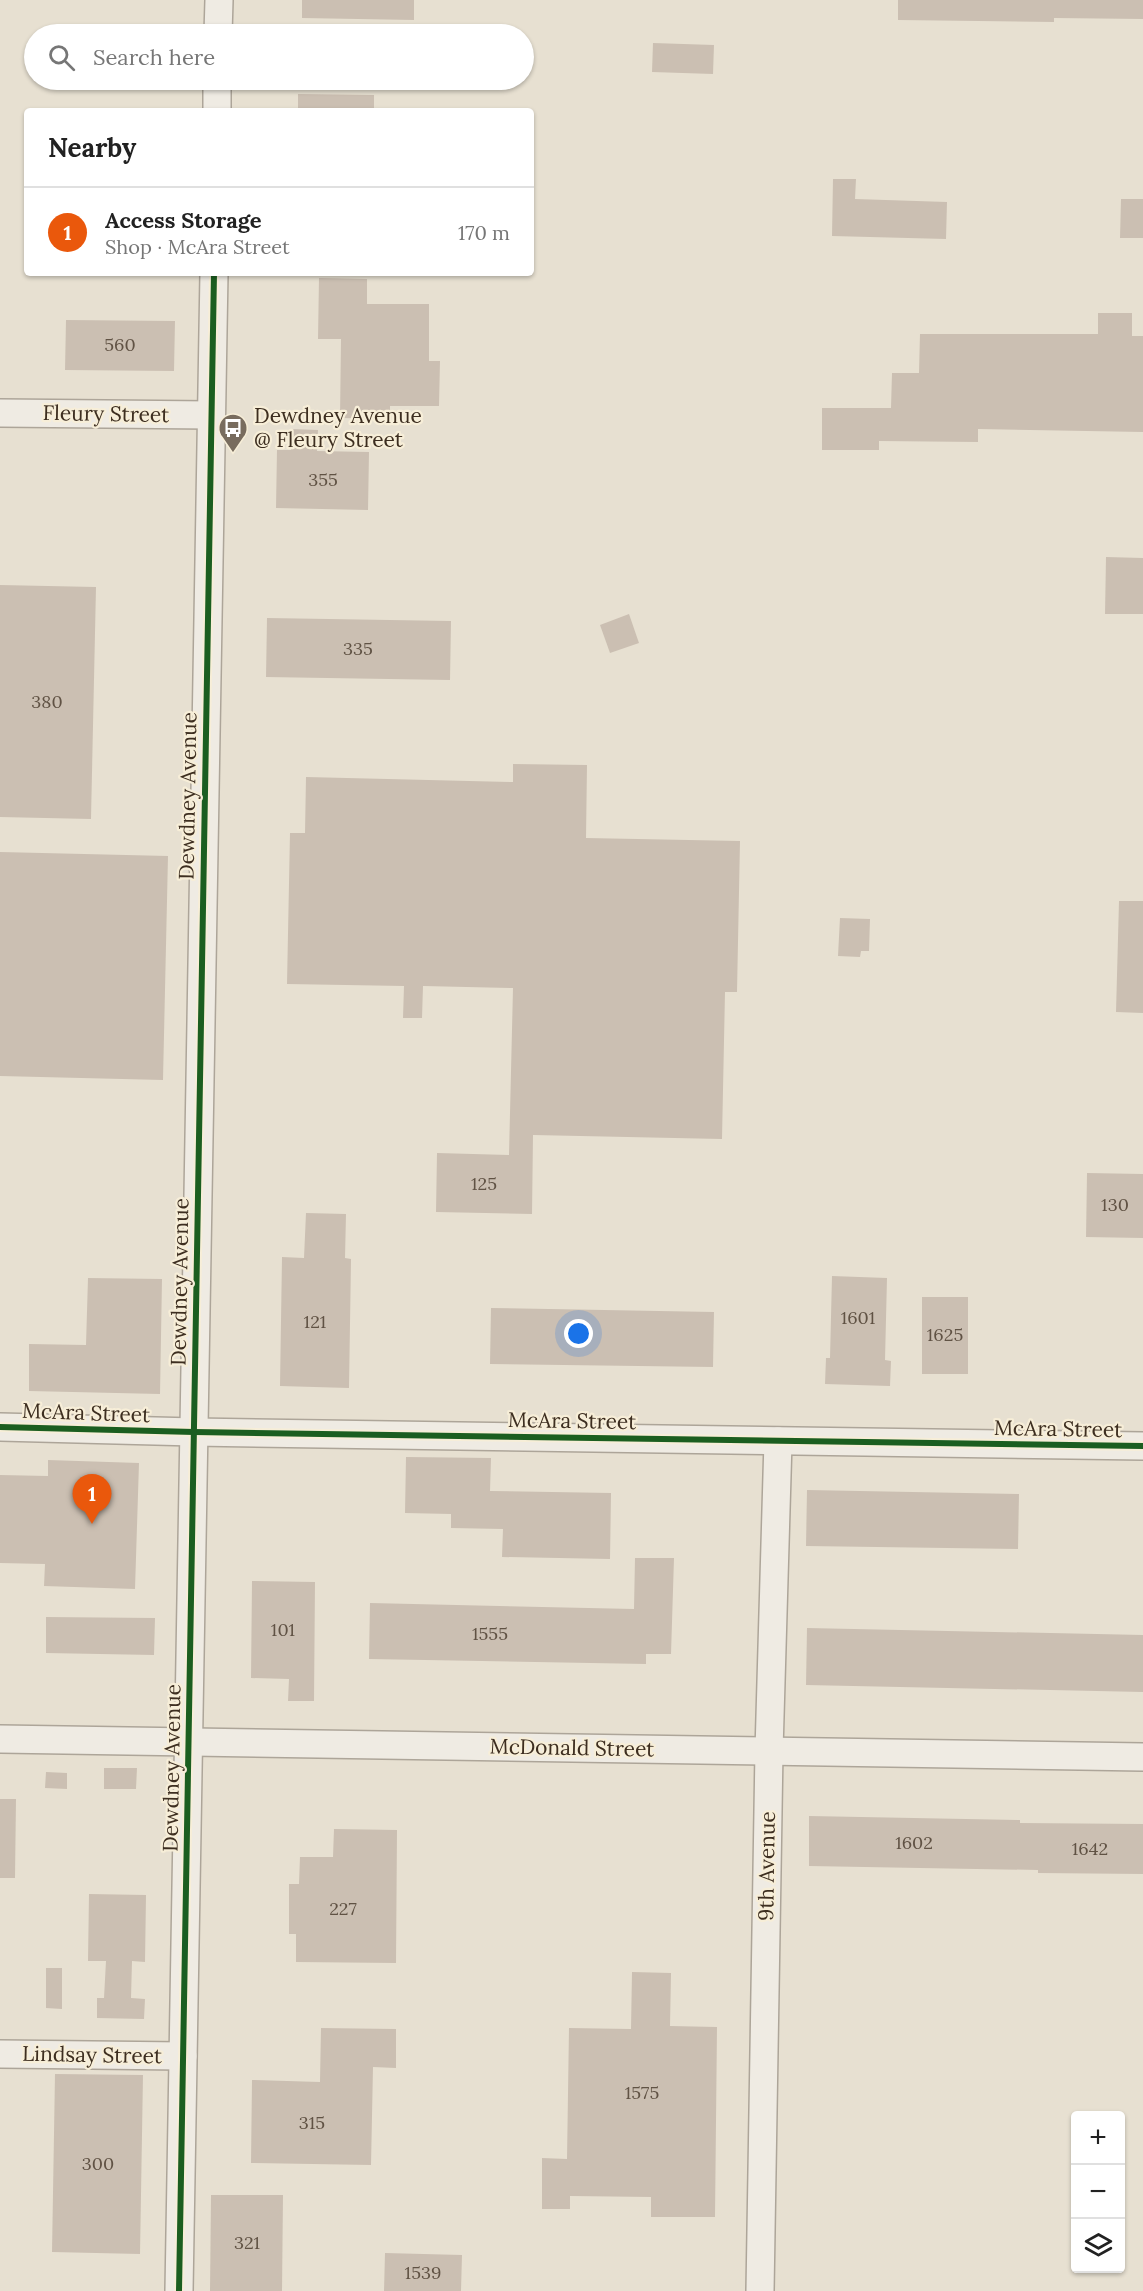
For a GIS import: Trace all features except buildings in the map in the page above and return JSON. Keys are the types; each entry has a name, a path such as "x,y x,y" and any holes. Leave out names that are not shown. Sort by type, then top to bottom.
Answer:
{"street":[{"path":"218,24 219,0"},
{"path":"217,90 217,108"},
{"name":"Dewdney Avenue","path":"179,2291 214,276"},
{"name":"Fleury Street","path":"0,413 212,415"},
{"name":"McAra Street","path":"0,1427 1143,1446"},
{"name":"9th Avenue","path":"760,2291 769,1751 778,1441"},
{"name":"McDonald Street","path":"0,1739 1143,1757"},
{"name":"Lindsay Street","path":"0,2054 183,2056"}],"cycle path":[{"path":"179,2291 214,276"},
{"path":"0,1427 1143,1446"}],"place":[{"name":"Dewdney Avenue @ Fleury Street","path":"233,454"},
{"name":"Access Storage","path":"92,1524"}]}
